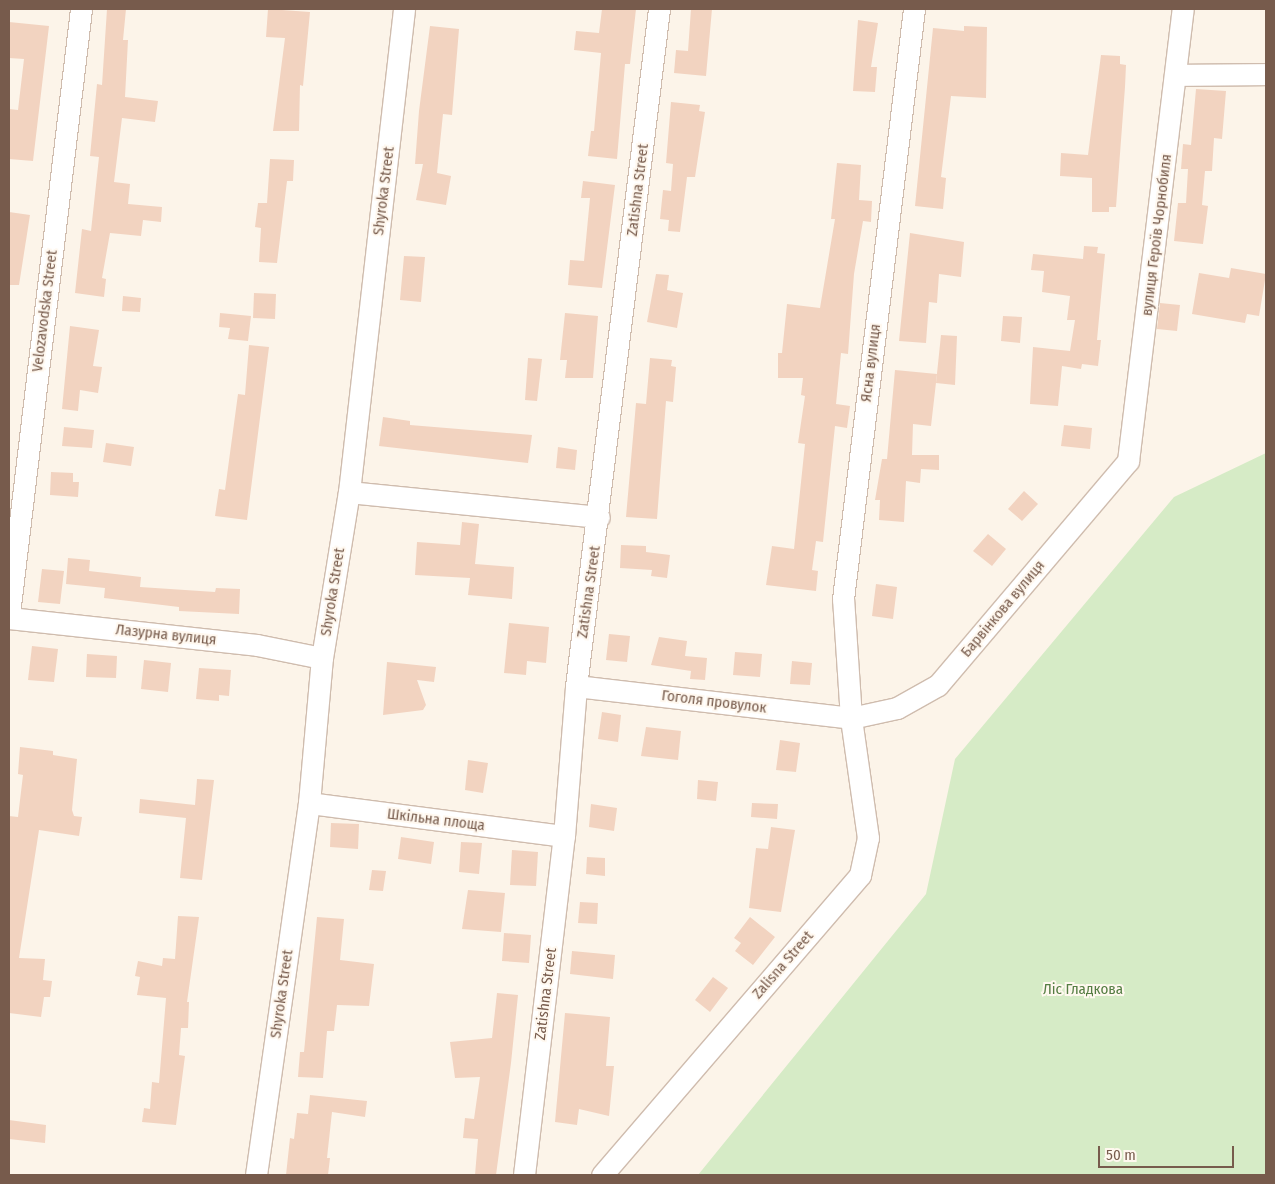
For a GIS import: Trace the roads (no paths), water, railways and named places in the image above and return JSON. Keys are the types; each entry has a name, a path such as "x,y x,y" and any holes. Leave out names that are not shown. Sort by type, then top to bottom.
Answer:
{"street":[{"name":"Velozavodska Street","path":"9,614 81,9"},
{"name":"Shyroka Street","path":"256,1175 309,803 322,658 349,492 404,9"},
{"name":"Zatishna Street","path":"524,1175 564,836 576,686 599,517 659,9"},
{"name":"Ясна вулиця","path":"851,718 843,599 914,9"},
{"name":"вулиця Героїв Чорнобиля","path":"1128,462 1183,9"},
{"path":"1176,75 1266,74"},
{"name":"Барвінкова вулиця","path":"851,718 897,708 938,685 1128,462"},
{"path":"349,492 599,517"},
{"name":"Лазурна вулиця","path":"9,618 257,645 322,658"},
{"name":"Гоголя провулок","path":"576,686 851,718"},
{"name":"Zalisna Street","path":"602,1175 860,875 868,838 851,718"},
{"name":"Шкільна площа","path":"309,803 564,836"}],"park label":[{"name":"Ліс Гладкова","path":"1083,990"}]}
